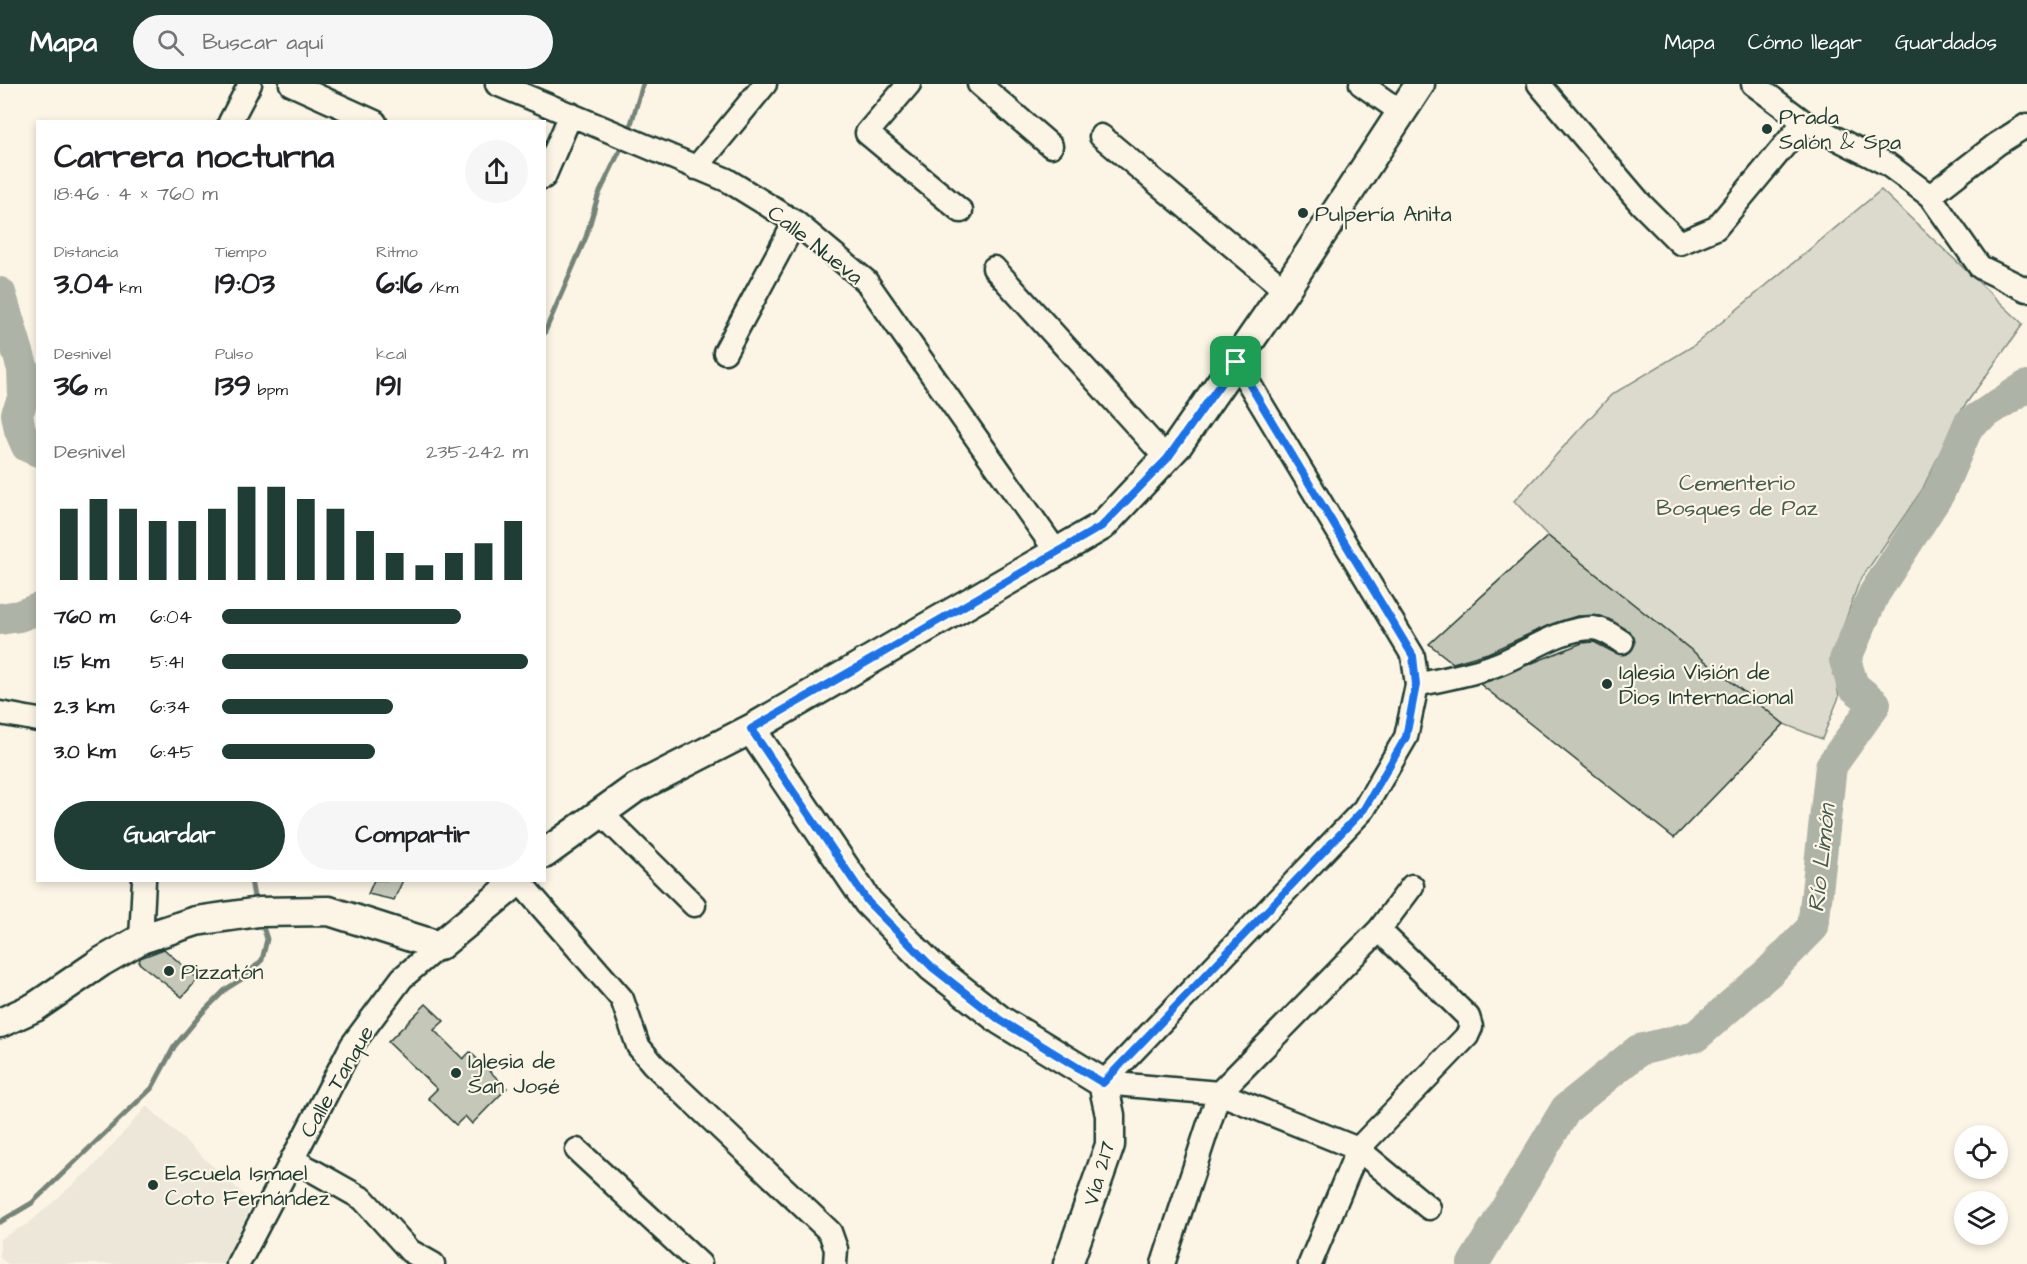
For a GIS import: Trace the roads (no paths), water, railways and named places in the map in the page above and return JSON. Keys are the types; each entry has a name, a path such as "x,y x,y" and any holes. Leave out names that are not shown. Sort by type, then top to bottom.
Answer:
{"main road":[{"path":"546,853 634,789 751,729 1058,554 1102,526 1167,459 1286,290 1420,84"},
{"path":"751,729 868,902 924,958 1000,1020 1103,1083"},
{"path":"0,1023 35,1007 100,962 141,939 196,921 259,912 309,909 349,916 439,946 518,882"},
{"name":"Vía 217","path":"1068,1264 1110,1145 1110,1115 1103,1083"}],"street":[{"path":"231,120 250,84"},
{"path":"291,84 371,120"},
{"name":"Calle Nueva","path":"497,84 727,180 795,222 866,281 1058,554"},
{"path":"696,168 765,84"},
{"path":"909,84 867,133 961,212"},
{"path":"979,84 1051,146"},
{"path":"1361,84 1401,112"},
{"path":"1539,84 1641,204 1680,243 1716,228 1804,122"},
{"path":"1753,84 1804,122 1887,164 1930,196 1980,267 2027,290"},
{"path":"546,172 572,114"},
{"path":"1930,196 1997,144 2027,125"},
{"path":"1101,136 1286,290"},
{"path":"724,352 795,222"},
{"path":"994,268 1167,459"},
{"path":"1103,1083 1364,809 1406,737 1416,685 1413,656 1236,362"},
{"path":"1416,685 1492,667 1540,644 1580,630 1594,628 1606,631 1622,642"},
{"path":"0,713 36,720"},
{"path":"601,813 694,905"},
{"path":"141,939 144,882"},
{"path":"520,882 622,999 639,1046 653,1064 830,1232 836,1249 835,1264"},
{"path":"1163,1264 1219,1093 1379,930 1412,886"},
{"path":"1310,1264 1358,1149 1467,1036 1471,1027 1468,1017 1379,930"},
{"name":"Calle Tanque","path":"238,1264 352,1045 402,978 439,946"},
{"path":"1103,1083 1219,1093 1358,1149 1430,1208"},
{"path":"577,1150 700,1264"},
{"path":"292,1159 363,1199 410,1251 433,1264"}],"waterway":[{"path":"628,134 643,84"},
{"path":"546,329 586,237 598,196 624,142"},
{"path":"0,293 23,369 24,396 17,414 20,430 27,446 36,450"},
{"name":"Río Limón","path":"1473,1264 1566,1109 1639,1050 1696,1036 1769,972 1813,927 1831,766 1875,704 1853,686 1845,660 1874,594 1939,493 1969,424 2027,386"},
{"path":"0,619 19,616 36,610"},
{"path":"251,882 255,903"},
{"path":"0,1222 32,1203 152,1088 174,1047 203,1012 226,989 242,979 262,960 267,939 261,921"}],"place":[{"name":"Prada Salón & Spa","path":"1767,129"},
{"name":"Pulpería Anita","path":"1303,213"},
{"name":"Iglesia Visión de Dios Internacional","path":"1607,684"},
{"name":"Pizzatón","path":"169,971"},
{"name":"Iglesia de San José","path":"456,1073"},
{"name":"Escuela Ismael Coto Fernández","path":"153,1185"}],"park label":[{"name":"Cementerio Bosques de Paz","path":"1737,494"}]}
